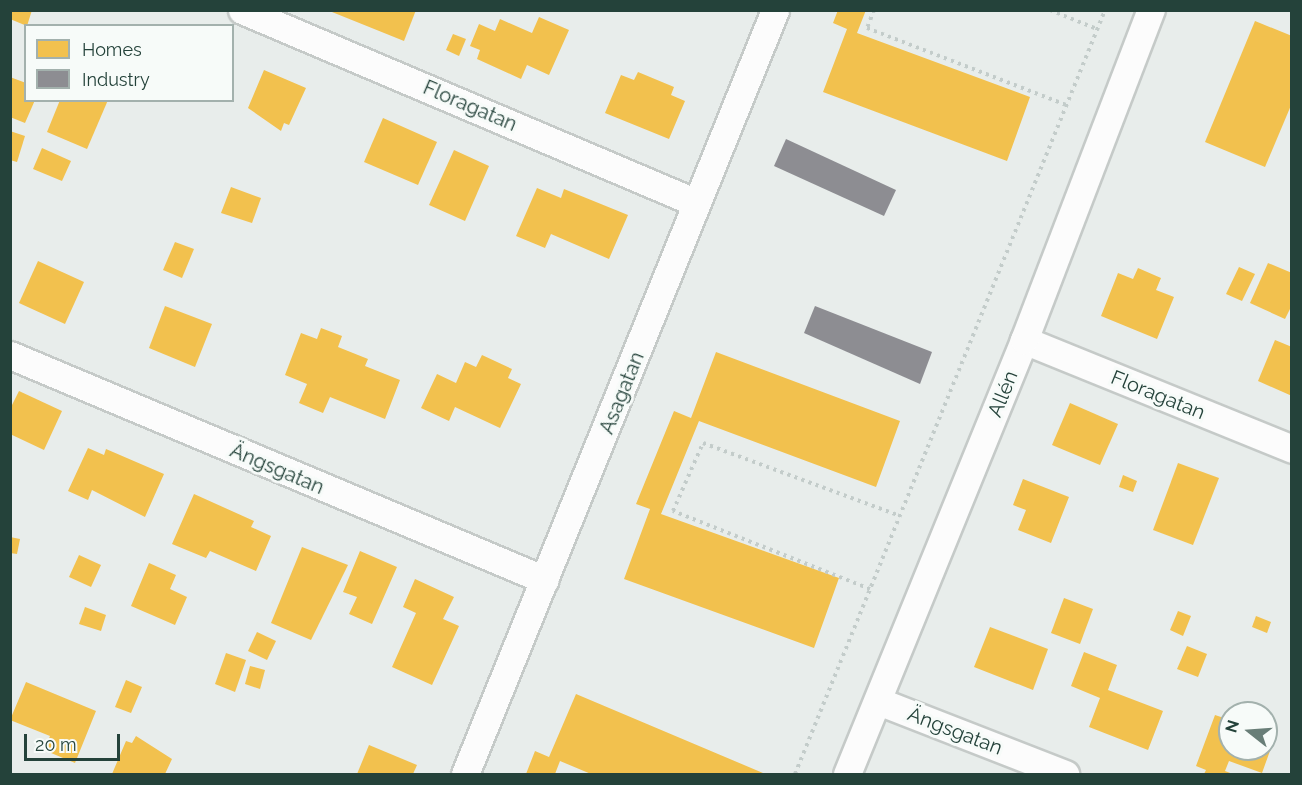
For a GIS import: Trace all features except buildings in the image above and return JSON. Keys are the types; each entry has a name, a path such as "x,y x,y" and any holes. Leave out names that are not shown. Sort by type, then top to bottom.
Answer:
{"street":[{"name":"Floragatan","path":"242,10 697,203"},
{"name":"Asagatan","path":"465,774 775,10"},
{"name":"Allén","path":"847,774 1024,340 1151,10"},
{"name":"Floragatan","path":"1024,340 1292,449"},
{"name":"Ängsgatan","path":"10,355 545,580"},
{"name":"Ängsgatan","path":"878,701 1065,774"}],"path":[{"path":"874,10 867,28 1066,105"},
{"path":"1050,10 1097,29"},
{"path":"795,774 1105,10"},
{"path":"870,589 673,511 703,443 900,516"}]}
